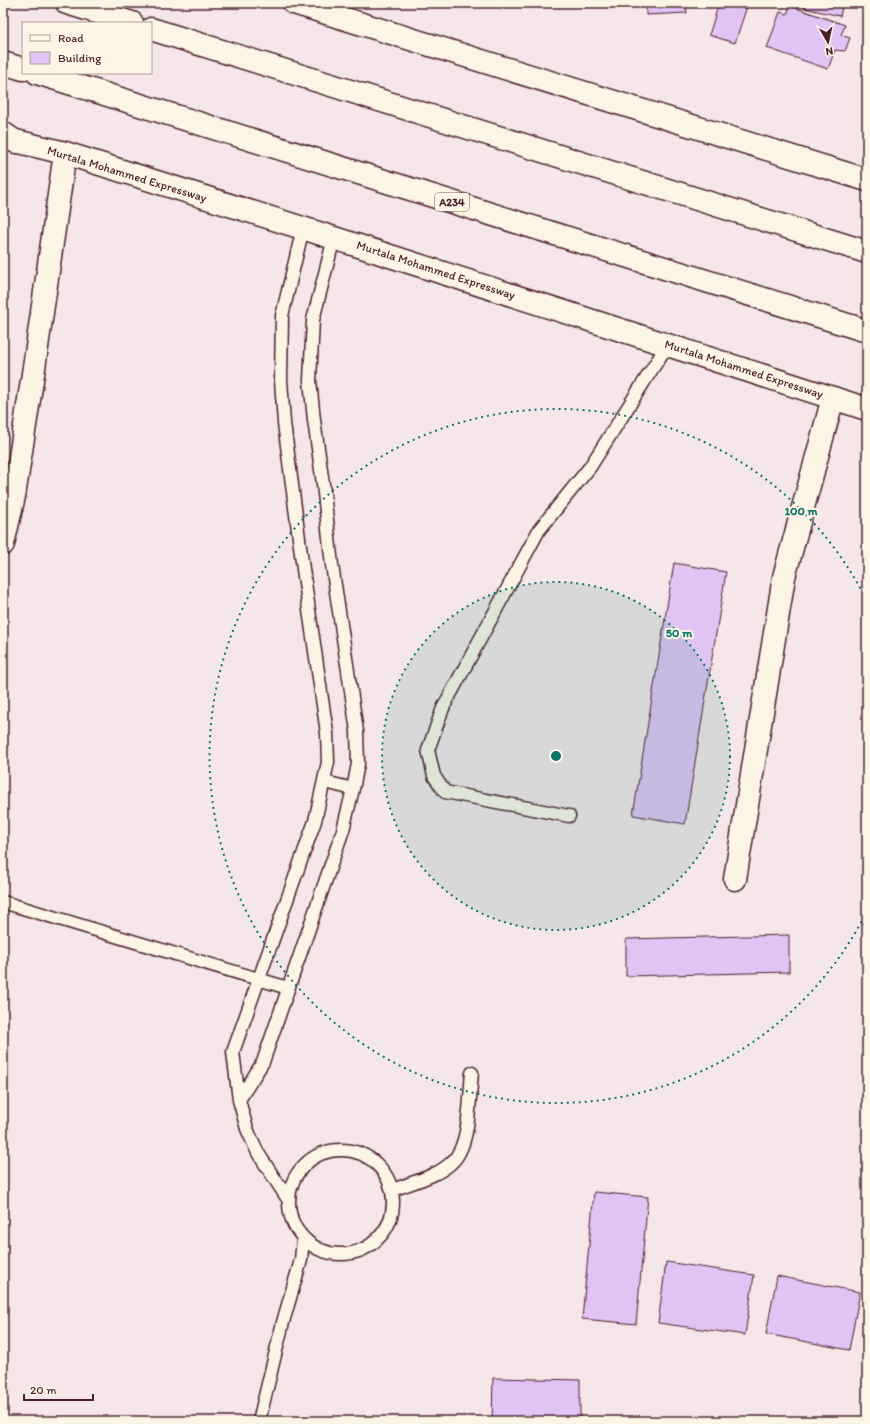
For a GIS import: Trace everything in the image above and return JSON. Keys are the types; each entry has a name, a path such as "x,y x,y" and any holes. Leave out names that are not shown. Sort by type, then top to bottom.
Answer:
{"main road":[{"path":"67,3 129,22"},
{"path":"294,3 867,180"},
{"path":"152,29 867,252"},
{"path":"3,62 22,69"},
{"name":"A234","path":"40,74 867,331"},
{"name":"Murtala Mohammed Expressway","path":"8,137 65,153 334,238 867,409"},
{"path":"3,544 14,496 65,153"},
{"path":"735,879 784,577 833,398"}],"lane":[{"path":"289,1201 258,1153 247,1129 239,1100 233,1052 315,821 325,782 328,762 327,733 303,569 284,423 281,380 282,316 302,228"},
{"path":"239,1100 263,1062 336,852 354,789 358,764 357,731 332,565 310,380 313,320 334,238"},
{"path":"570,816 445,792 434,776 428,750 443,708 539,530 590,467 668,344"},
{"path":"325,782 354,789"},
{"path":"3,902 288,988"},
{"path":"393,1190 437,1172 451,1163 460,1153 465,1139 472,1073"},
{"path":"343,1150 356,1152 369,1157 384,1171 393,1190 394,1204 392,1217 387,1230 378,1240 367,1248 354,1254 340,1255 327,1253 314,1247 304,1239 295,1228 290,1215 289,1201 291,1188 296,1175 305,1164 316,1156 329,1151 343,1150"},
{"path":"259,1421 283,1322 301,1260 304,1239"}],"building":[{"path":"646,3 699,4 686,5 687,13 646,15"},
{"path":"719,3 748,3 735,43 709,35"},
{"path":"805,3 843,3 840,16 804,8"},
{"path":"790,6 845,25 841,35 850,38 845,51 835,50 828,69 767,48 780,12 787,14"},
{"path":"674,563 726,572 685,824 633,815"},
{"path":"789,935 789,972 626,976 626,939"},
{"path":"594,1192 648,1197 636,1324 582,1319"},
{"path":"666,1262 754,1275 745,1335 658,1323"},
{"path":"777,1276 860,1292 849,1350 766,1334"},
{"path":"493,1378 580,1380 580,1421 492,1421"}]}
